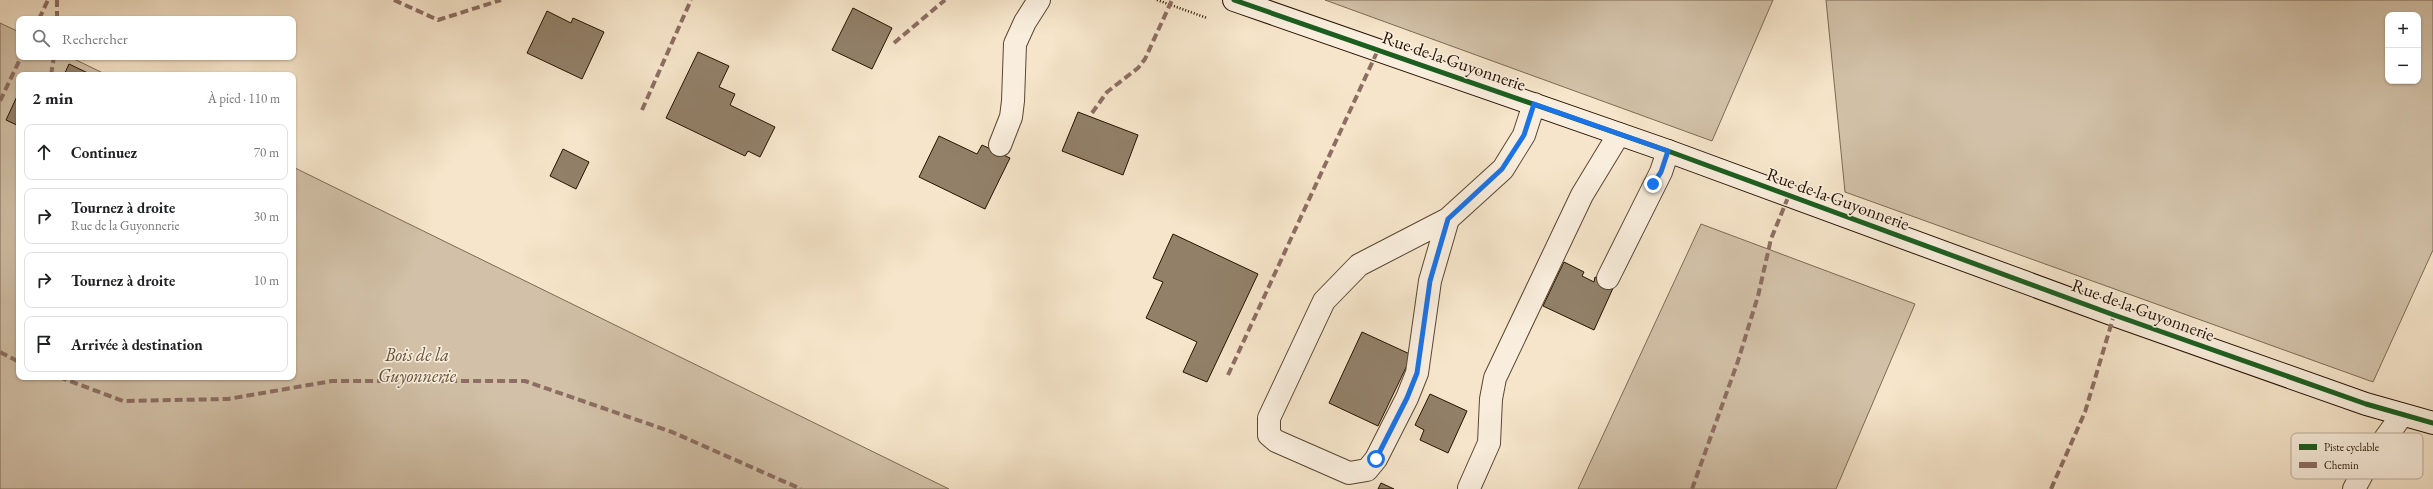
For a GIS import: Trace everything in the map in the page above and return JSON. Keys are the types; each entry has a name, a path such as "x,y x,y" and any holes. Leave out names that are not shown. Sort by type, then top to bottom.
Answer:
{"street":[{"path":"1000,145 1011,117 1015,44 1022,27 1040,0"},
{"name":"Rue de la Guyonnerie","path":"1244,2 1668,151 2121,318 2402,415 2433,423"},
{"path":"1448,219 1430,281 1417,373 1407,398 1376,459 1367,470 1349,473 1276,441 1269,435 1269,418 1324,301 1359,265 1448,219 1502,169 1524,135 1534,104"},
{"path":"1470,488 1489,443 1490,399 1495,378 1582,195 1619,134"},
{"path":"1608,278 1661,172 1668,151"},
{"path":"2389,433 2402,415"},
{"path":"2354,489 2359,479"}],"green space":[{"path":"1325,0 1773,0 1712,141"},
{"path":"1826,0 2433,0 2433,250 2373,382 1845,192"},
{"name":"Bois de la Guyonnerie","path":"0,23 16,31 16,60 76,60 101,72 16,72 16,380 296,380 296,168 949,489 0,489"},
{"path":"1701,224 1915,304 1836,489 1578,489"}],"building":[{"path":"853,8 892,28 872,69 832,50"},
{"path":"547,11 571,23 573,18 604,32 582,79 527,53"},
{"path":"698,52 729,66 719,87 735,94 730,105 775,127 760,157 748,151 745,156 666,118"},
{"path":"69,64 86,72 65,72"},
{"path":"16,98 16,125 6,120"},
{"path":"1078,112 1138,135 1123,175 1062,151"},
{"path":"939,136 977,154 982,145 1010,158 985,209 919,177"},
{"path":"563,149 589,162 576,189 550,176"},
{"path":"1173,234 1258,274 1207,382 1183,372 1197,342 1146,318 1163,282 1153,278"},
{"path":"1564,262 1584,272 1582,276 1594,282 1595,277 1614,286 1594,330 1543,306"},
{"path":"1362,332 1412,355 1378,426 1329,403"},
{"path":"1430,394 1467,411 1448,453 1420,440 1424,430 1415,425"},
{"path":"1381,483 1394,489 1378,489"}],"marked path":[{"path":"40,16 48,0"},
{"path":"57,0 57,16"},
{"path":"394,0 438,20 501,0"},
{"path":"642,110 691,0"},
{"path":"894,43 945,0"},
{"path":"1092,113 1107,92 1138,68 1145,59 1172,0"},
{"path":"1228,375 1378,50"},
{"path":"0,101 20,60"},
{"path":"52,72 54,60"},
{"path":"1692,489 1738,361 1758,296 1771,239 1789,195"},
{"path":"2051,489 2085,412 2114,315"},
{"path":"0,352 16,360"},
{"path":"67,380 123,401 228,399 332,381 525,381 672,432 801,489"}],"cycle path":[{"path":"1234,0 1668,151 2114,315 2366,404 2433,423"}],"route":[{"path":"1376,459 1407,398 1417,373 1420,342 1430,281 1448,219 1502,169 1524,135 1534,104 1668,151 1661,172 1653,184"}]}
